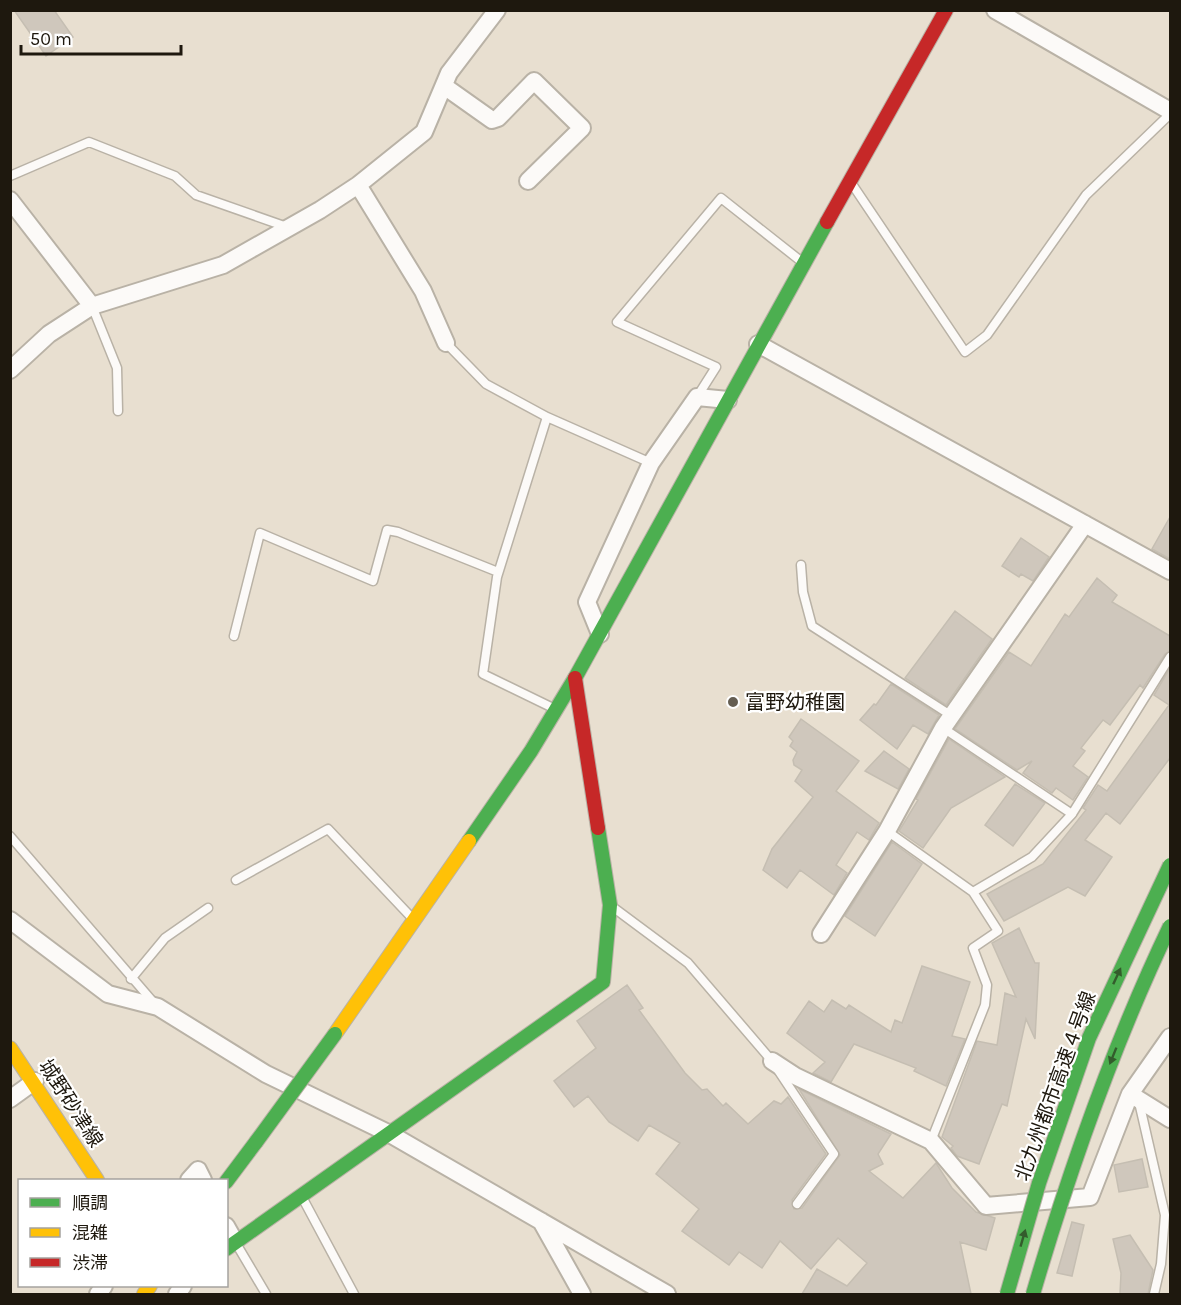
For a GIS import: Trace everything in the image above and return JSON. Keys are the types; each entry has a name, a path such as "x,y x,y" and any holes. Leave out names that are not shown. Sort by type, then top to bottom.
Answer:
{"main road":[{"path":"228,1179 335,1034 531,751 600,634 758,344 946,10"},
{"path":"231,1245 603,982 610,905 575,678"},
{"name":"北九州都市高速４号線","path":"1006,1294 1039,1184 1089,1038 1170,864"},
{"path":"1033,1294 1088,1119 1170,926"},
{"name":"城野砂津線","path":"10,1048 34,1081 96,1179"}],"street":[{"path":"10,370 50,334 92,306 223,265 358,185 424,132 449,73 497,10"},
{"path":"996,10 1170,113"},
{"path":"444,86 492,120 498,118 534,81 582,128 528,181"},
{"path":"358,185 423,291 446,343"},
{"path":"10,200 92,306"},
{"path":"758,344 1170,571"},
{"path":"600,634 587,602 651,463 697,397 728,400"},
{"path":"821,934 887,831 948,722 1085,524"},
{"path":"10,920 108,994 158,1007 266,1074 390,1134 667,1294"},
{"path":"772,1061 795,1076 931,1141 986,1206 1090,1197 1134,1096 1170,1037"},
{"path":"10,1099 34,1081"},
{"path":"1134,1096 1170,1119"},
{"path":"190,1179 198,1170 202,1179"},
{"path":"540,1220 582,1294"}],"lane":[{"path":"850,181 965,352 987,335 1086,195 1170,113"},
{"path":"10,176 89,142 176,176 196,195 288,228"},
{"path":"697,397 716,367 617,322 721,198 804,263"},
{"path":"92,306 117,368 118,411"},
{"path":"446,343 486,384 547,417 651,463"},
{"path":"547,417 498,572 483,674 556,709"},
{"path":"234,636 260,533 373,581 387,530 398,532 498,572"},
{"path":"801,565 803,592 812,626 948,722 1072,814"},
{"path":"973,892 1032,856 1072,814 1170,657"},
{"path":"236,880 328,829 414,920"},
{"path":"887,831 973,892 998,932 973,948 987,985 985,1005 931,1141"},
{"path":"10,836 35,862 131,979 158,1007"},
{"path":"610,905 688,963 772,1061 834,1154 797,1204"},
{"path":"131,979 165,938 208,909"},
{"path":"1134,1096 1165,1215 1161,1264 1154,1294"},
{"path":"302,1196 354,1294"},
{"path":"231,1245 266,1294"}],"building":[{"path":"14,10 54,10 73,37 46,56"},
{"path":"1170,517 1170,559 1152,549"},
{"path":"1021,538 1049,557 1033,581 1021,574 1019,577 1002,566"},
{"path":"1097,578 1117,595 1112,602 1170,636 1170,651 1165,654 1143,688 1140,685 1110,725 1103,720 1081,748 1085,751 1073,766 1088,777 1073,800 1056,788 1052,793 1023,773 1032,761 1017,770 955,729 1009,652 1031,666 1065,614 1069,617"},
{"path":"955,611 992,639 946,705 905,678"},
{"path":"1170,668 1170,758 1120,824 1106,813 1085,840 1112,857 1085,896 1068,887 1004,921 987,894 1043,864 1086,810 1083,808 1098,785 1107,791 1169,705 1154,695"},
{"path":"891,684 939,715 928,734 913,725 897,749 860,720 874,704 876,705"},
{"path":"801,719 859,761 836,791 879,823 869,840 857,832 836,865 847,873 834,895 800,870 787,888 763,870 772,849 813,797 795,781 802,770 794,765 793,760 797,752 790,746 793,741 789,737"},
{"path":"949,739 1005,777 951,808 923,848 899,831 918,800 916,799"},
{"path":"884,751 909,769 898,789 865,771"},
{"path":"1015,784 1045,803 1013,846 985,825"},
{"path":"892,842 922,864 875,936 845,916"},
{"path":"1019,928 1035,963 1039,963 1035,1039 1026,1019 1007,1106 1002,1104 979,1164 957,1156 951,1148 953,1146 942,1137 977,1041 997,1045 1005,993 1016,997 992,943"},
{"path":"922,966 970,982 952,1036 965,1039 946,1086 914,1071 916,1068 854,1044 831,1082 813,1073 825,1062 787,1033 809,1001 824,1012 832,1000 846,1009 849,1005 891,1032 895,1020 902,1023"},
{"path":"627,985 643,1008 639,1010 685,1073 702,1090 707,1089 723,1106 726,1103 748,1124 774,1101 781,1104 788,1097 826,1154 792,1200 794,1209 802,1208 840,1155 799,1089 891,1134 878,1154 883,1164 869,1171 903,1198 936,1163 952,1188 976,1212 995,1218 986,1250 960,1242 971,1294 802,1294 817,1269 847,1286 867,1263 838,1238 811,1269 780,1241 762,1268 739,1252 729,1265 682,1231 699,1209 656,1174 680,1143 649,1125 638,1141 609,1122 588,1096 574,1107 554,1081 596,1048 577,1021"},
{"path":"1142,1159 1148,1187 1119,1192 1114,1165"},
{"path":"1072,1222 1084,1225 1072,1276 1057,1273"},
{"path":"1130,1235 1153,1270 1148,1294 1120,1294 1121,1273 1113,1239"}],"traffic: fast":[{"path":"469,841 531,751 575,678 827,222"},
{"path":"228,1248 603,982 610,905 598,828"},
{"path":"1007,1294 1039,1183 1089,1038 1170,865"},
{"path":"1033,1294 1094,1107 1130,1016 1170,926"},
{"path":"256,1142 335,1034"},
{"path":"228,1179 256,1142"}],"traffic: slow":[{"path":"335,1034 469,841"},
{"path":"10,1048 96,1179"},
{"path":"144,1294 149,1287"}],"traffic: jam":[{"path":"827,222 946,10"},
{"path":"575,678 598,828"}],"place":[{"name":"富野幼稚園","path":"733,702"}]}
